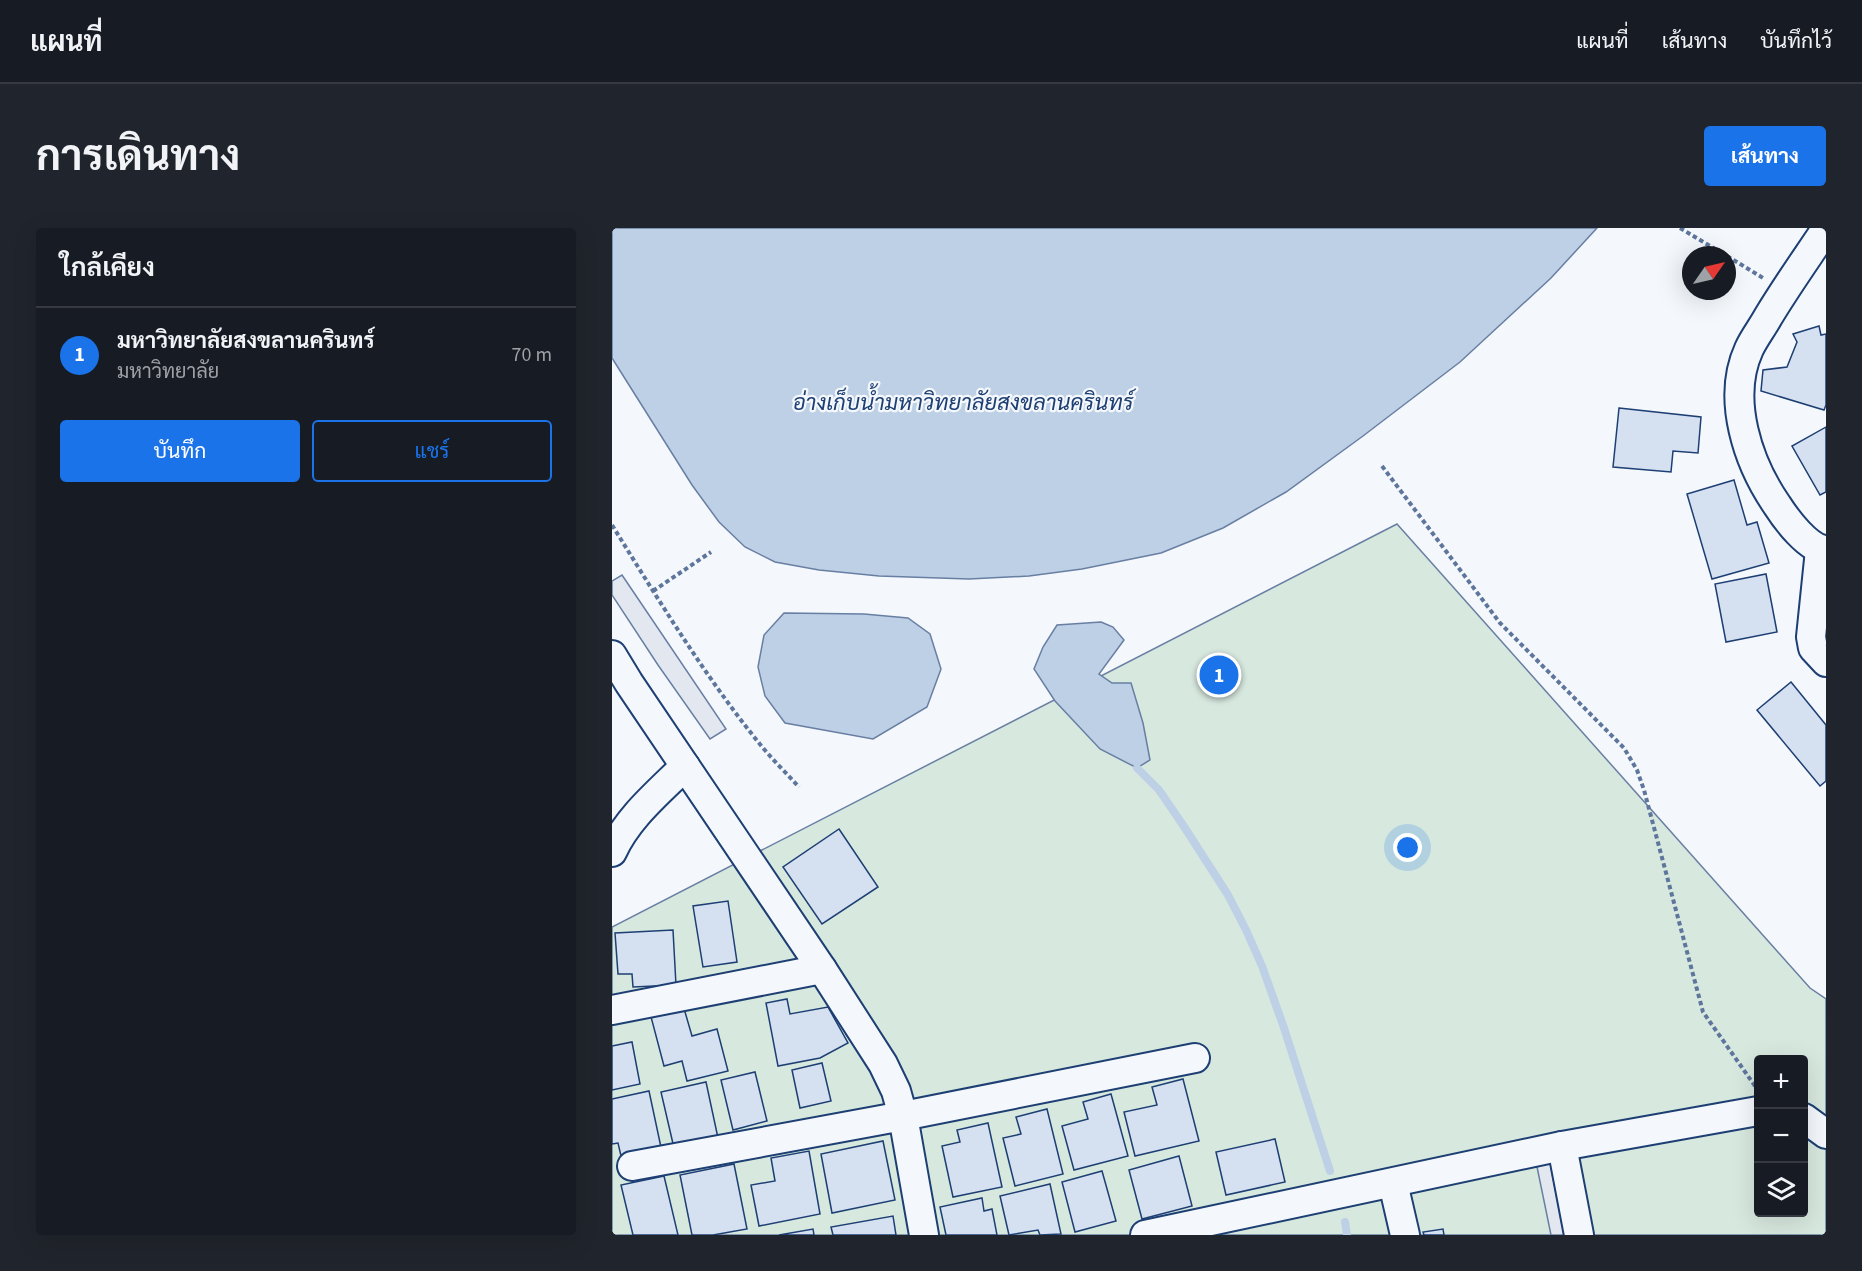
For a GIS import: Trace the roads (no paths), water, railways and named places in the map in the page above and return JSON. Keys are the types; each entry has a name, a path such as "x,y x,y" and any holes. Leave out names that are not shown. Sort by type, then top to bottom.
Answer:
{"street":[{"path":"1826,229 1749,348 1743,367 1740,401 1754,463 1772,499 1791,526 1823,550 1811,637 1813,648 1826,662"},
{"path":"612,655 628,683 822,969 883,1064 896,1091 903,1116 924,1235"},
{"path":"612,852 623,831 638,812 685,766"},
{"path":"612,1010 822,969"},
{"path":"632,1166 903,1116 1195,1058"},
{"path":"1145,1235 1225,1227 1394,1183 1562,1146 1754,1112"},
{"path":"1808,1121 1826,1134"},
{"path":"1562,1146 1579,1235"},
{"path":"1394,1183 1405,1235"}],"water":[{"name":"อ่างเก็บน้ำมหาวิทยาลัยสงขลานครินทร์","path":"612,228 1597,228 1551,278 1460,362 1286,492 1223,528 1161,553 1082,569 1029,576 969,579 879,576 819,570 775,562 745,547 719,522 692,485 612,358"},
{"path":"784,613 864,614 908,618 930,634 941,669 927,707 873,739 785,723 765,696 758,667 764,635"},
{"path":"1101,622 1113,627 1124,640 1099,674 1112,683 1131,683 1143,723 1150,760 1137,768 1100,749 1055,701 1034,669 1043,647 1057,625"}],"waterway":[{"path":"1137,768 1159,790 1183,825 1228,895 1246,930 1262,966 1283,1025 1330,1171"},
{"path":"1345,1222 1347,1235"}],"place":[{"name":"มหาวิทยาลัยสงขลานครินทร์","path":"1219,675"}]}
